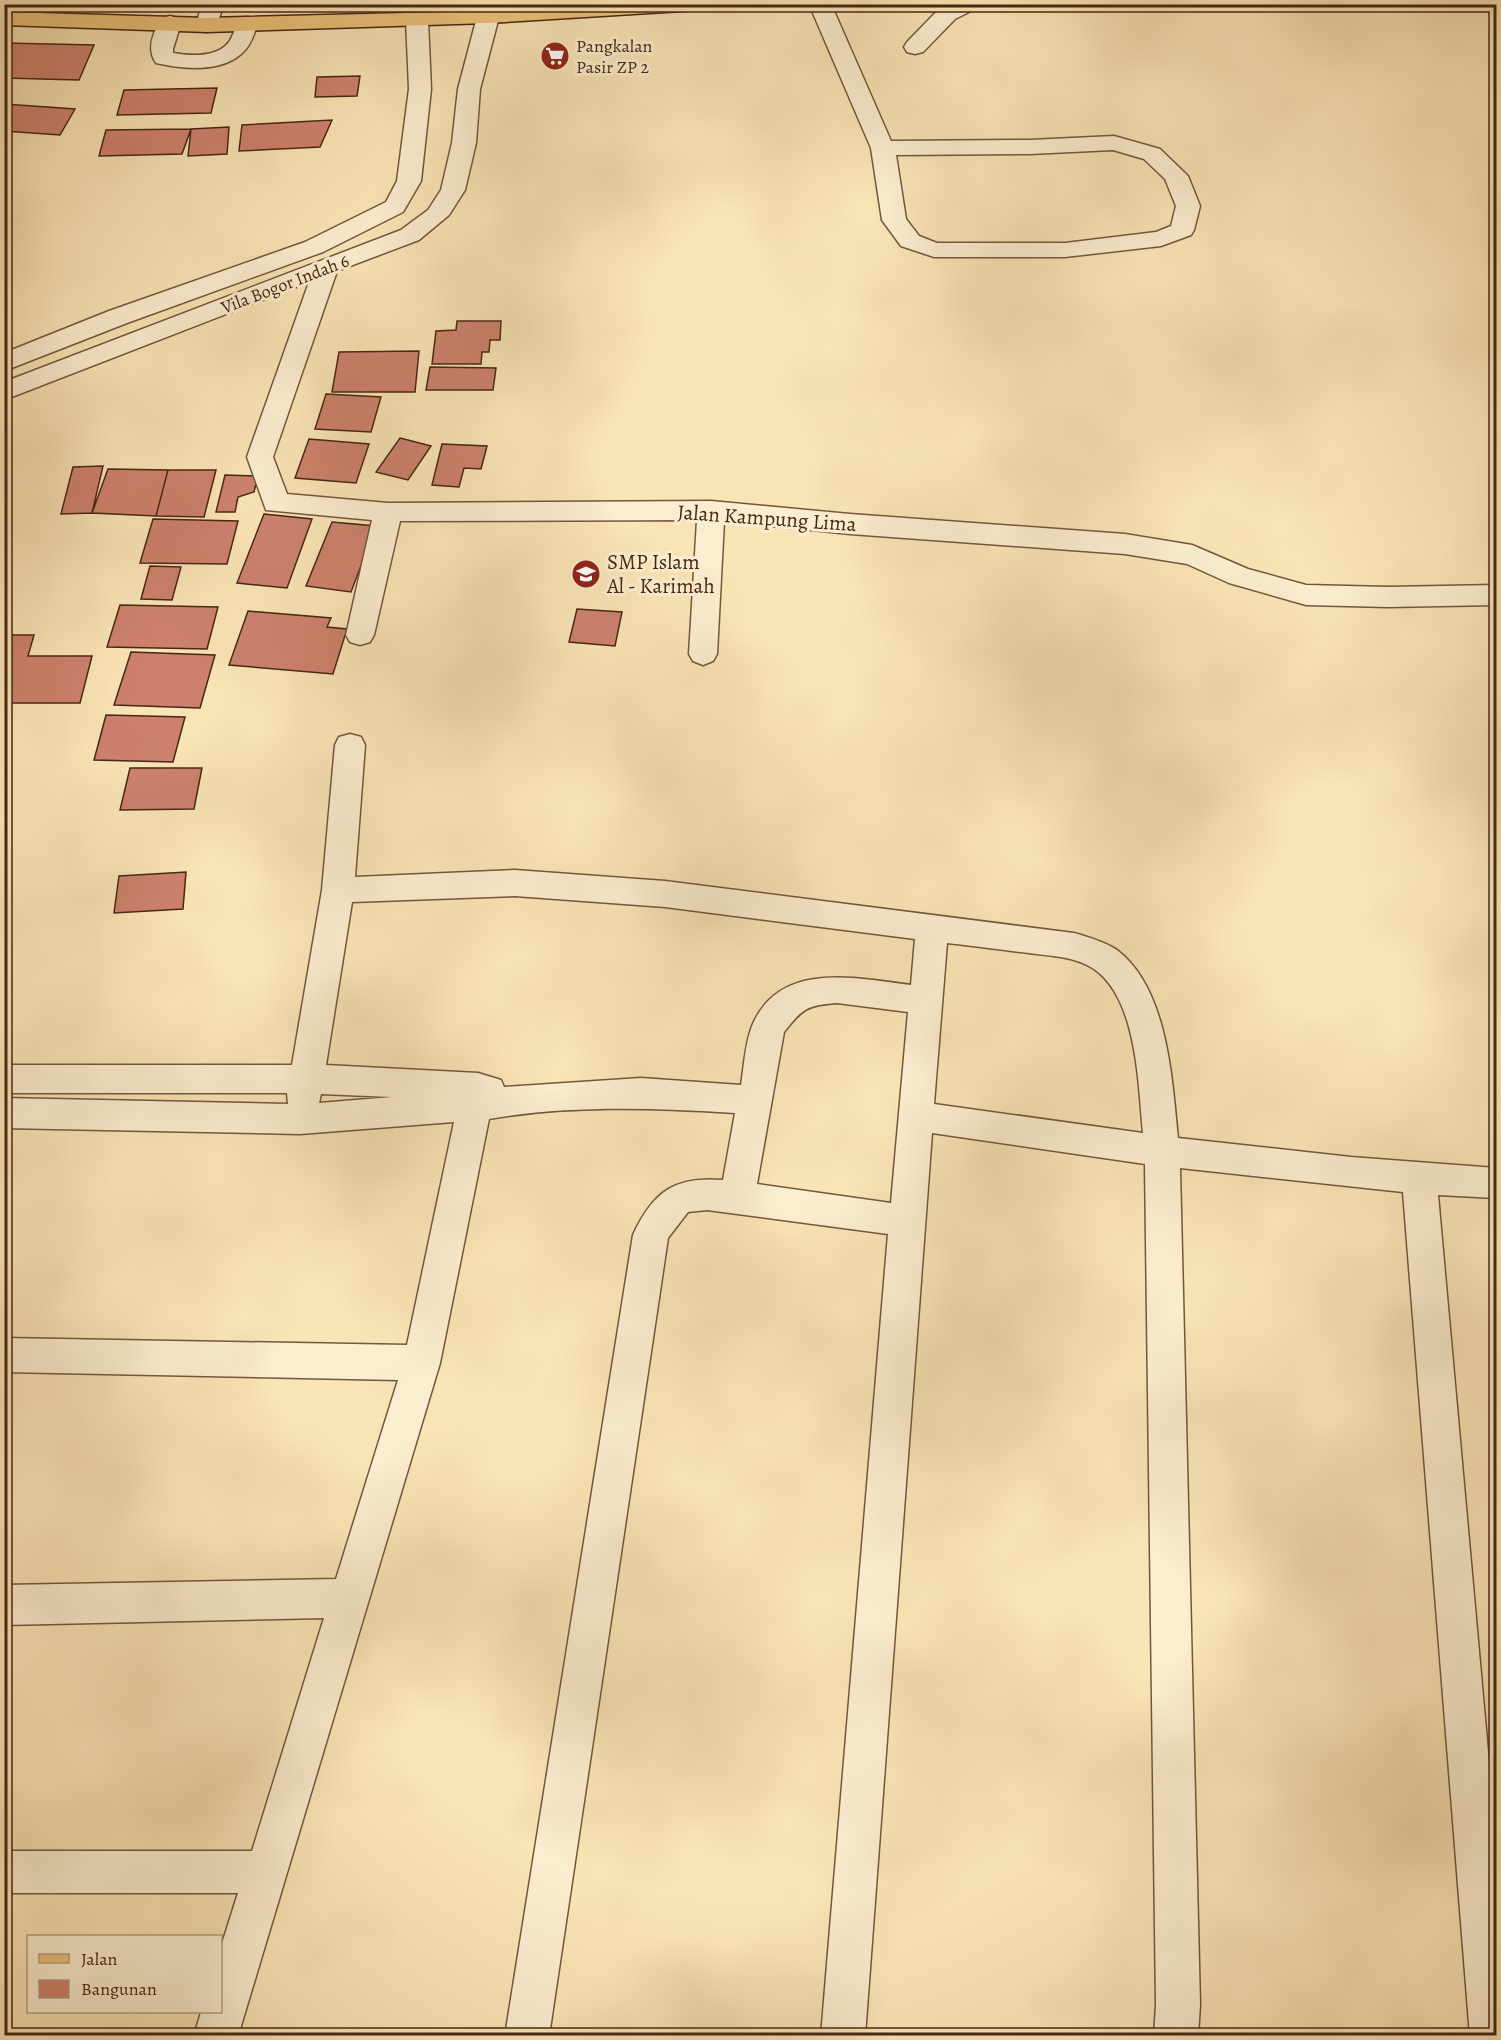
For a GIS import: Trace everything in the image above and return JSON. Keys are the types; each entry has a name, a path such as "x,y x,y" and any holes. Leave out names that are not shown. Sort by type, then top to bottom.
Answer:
{"main road":[{"path":"4,18 170,23 210,14 247,24 488,17 699,4"}],"street":[{"path":"820,4 883,148 894,220 910,242 934,250 1065,250 1161,240 1182,230 1188,206 1176,176 1152,154 1114,143 1030,147 883,148"},
{"path":"915,47 947,14 967,4"},
{"name":"Vila Bogor Indah 6","path":"4,392 135,340 320,258 410,235 437,215 453,190 439,143 469,89 488,17"},
{"path":"4,363 118,317 320,258 394,207 409,181 439,143 420,89 417,20"},
{"path":"170,23 161,44 160,51 164,58 193,61 216,59 229,53 239,45 247,24"},
{"name":"Jalan Kampung Lima","path":"320,258 260,457 276,503 388,512 711,510 862,525 1125,544 1192,555 1239,576 1306,595 1388,597 1497,595"},
{"path":"118,317 135,340"},
{"path":"703,654 711,510"},
{"path":"360,635 388,512"},
{"path":"300,1119 338,890 350,745"},
{"path":"338,890 515,883 665,894 1074,946 1106,960 1131,988 1149,1038 1162,1151 1178,2005 1176,2036"},
{"path":"843,2036 932,928"},
{"path":"736,1197 768,1028 787,1003 815,991 837,989 925,1000"},
{"path":"4,1079 307,1079 519,1099 640,1093 754,1100"},
{"path":"4,1113 300,1119 477,1096"},
{"path":"216,2036 422,1363 477,1096"},
{"path":"917,1116 1162,1151 1419,1179 1497,1183"},
{"path":"1419,1179 1491,2036"},
{"path":"527,2036 651,1235 663,1212 679,1197 702,1194 907,1221"},
{"path":"4,1355 422,1363"},
{"path":"4,1605 351,1598"},
{"path":"4,1872 267,1872"}],"building":[{"path":"4,43 94,45 79,80 4,78"},
{"path":"360,76 357,96 315,97 317,77"},
{"path":"217,88 211,113 117,115 124,90"},
{"path":"4,104 75,109 60,135 4,131"},
{"path":"332,120 320,147 239,151 242,125"},
{"path":"229,127 227,154 188,156 191,129"},
{"path":"191,129 182,154 99,156 106,130"},
{"path":"457,321 501,321 500,340 490,340 489,352 482,352 481,364 432,364 436,331 456,330"},
{"path":"419,351 415,392 332,392 339,352"},
{"path":"430,367 496,368 493,390 426,390"},
{"path":"326,394 381,397 371,432 315,429"},
{"path":"400,438 431,446 408,480 376,472"},
{"path":"309,439 369,444 356,483 295,478"},
{"path":"442,444 487,446 481,469 464,468 459,487 432,485"},
{"path":"103,466 92,513 61,514 73,467"},
{"path":"108,469 168,470 156,516 92,513"},
{"path":"168,470 216,470 204,517 156,516"},
{"path":"225,475 258,476 254,492 238,497 235,512 216,512"},
{"path":"264,514 312,519 287,588 237,583"},
{"path":"153,519 238,521 227,564 140,563"},
{"path":"332,522 376,526 351,592 306,586"},
{"path":"150,566 181,567 172,600 141,599"},
{"path":"120,605 218,607 207,649 107,647"},
{"path":"577,609 622,612 615,646 569,642"},
{"path":"248,611 331,618 327,627 347,629 333,674 229,665"},
{"path":"4,635 34,635 28,656 92,656 80,703 4,703"},
{"path":"131,652 215,655 200,708 114,705"},
{"path":"106,715 185,717 173,762 94,760"},
{"path":"130,768 202,768 194,809 120,810"},
{"path":"186,872 183,909 114,913 119,876"}],"place":[{"name":"Pangkalan Pasir ZP 2","path":"555,56"},
{"name":"SMP Islam Al - Karimah","path":"586,574"}]}
